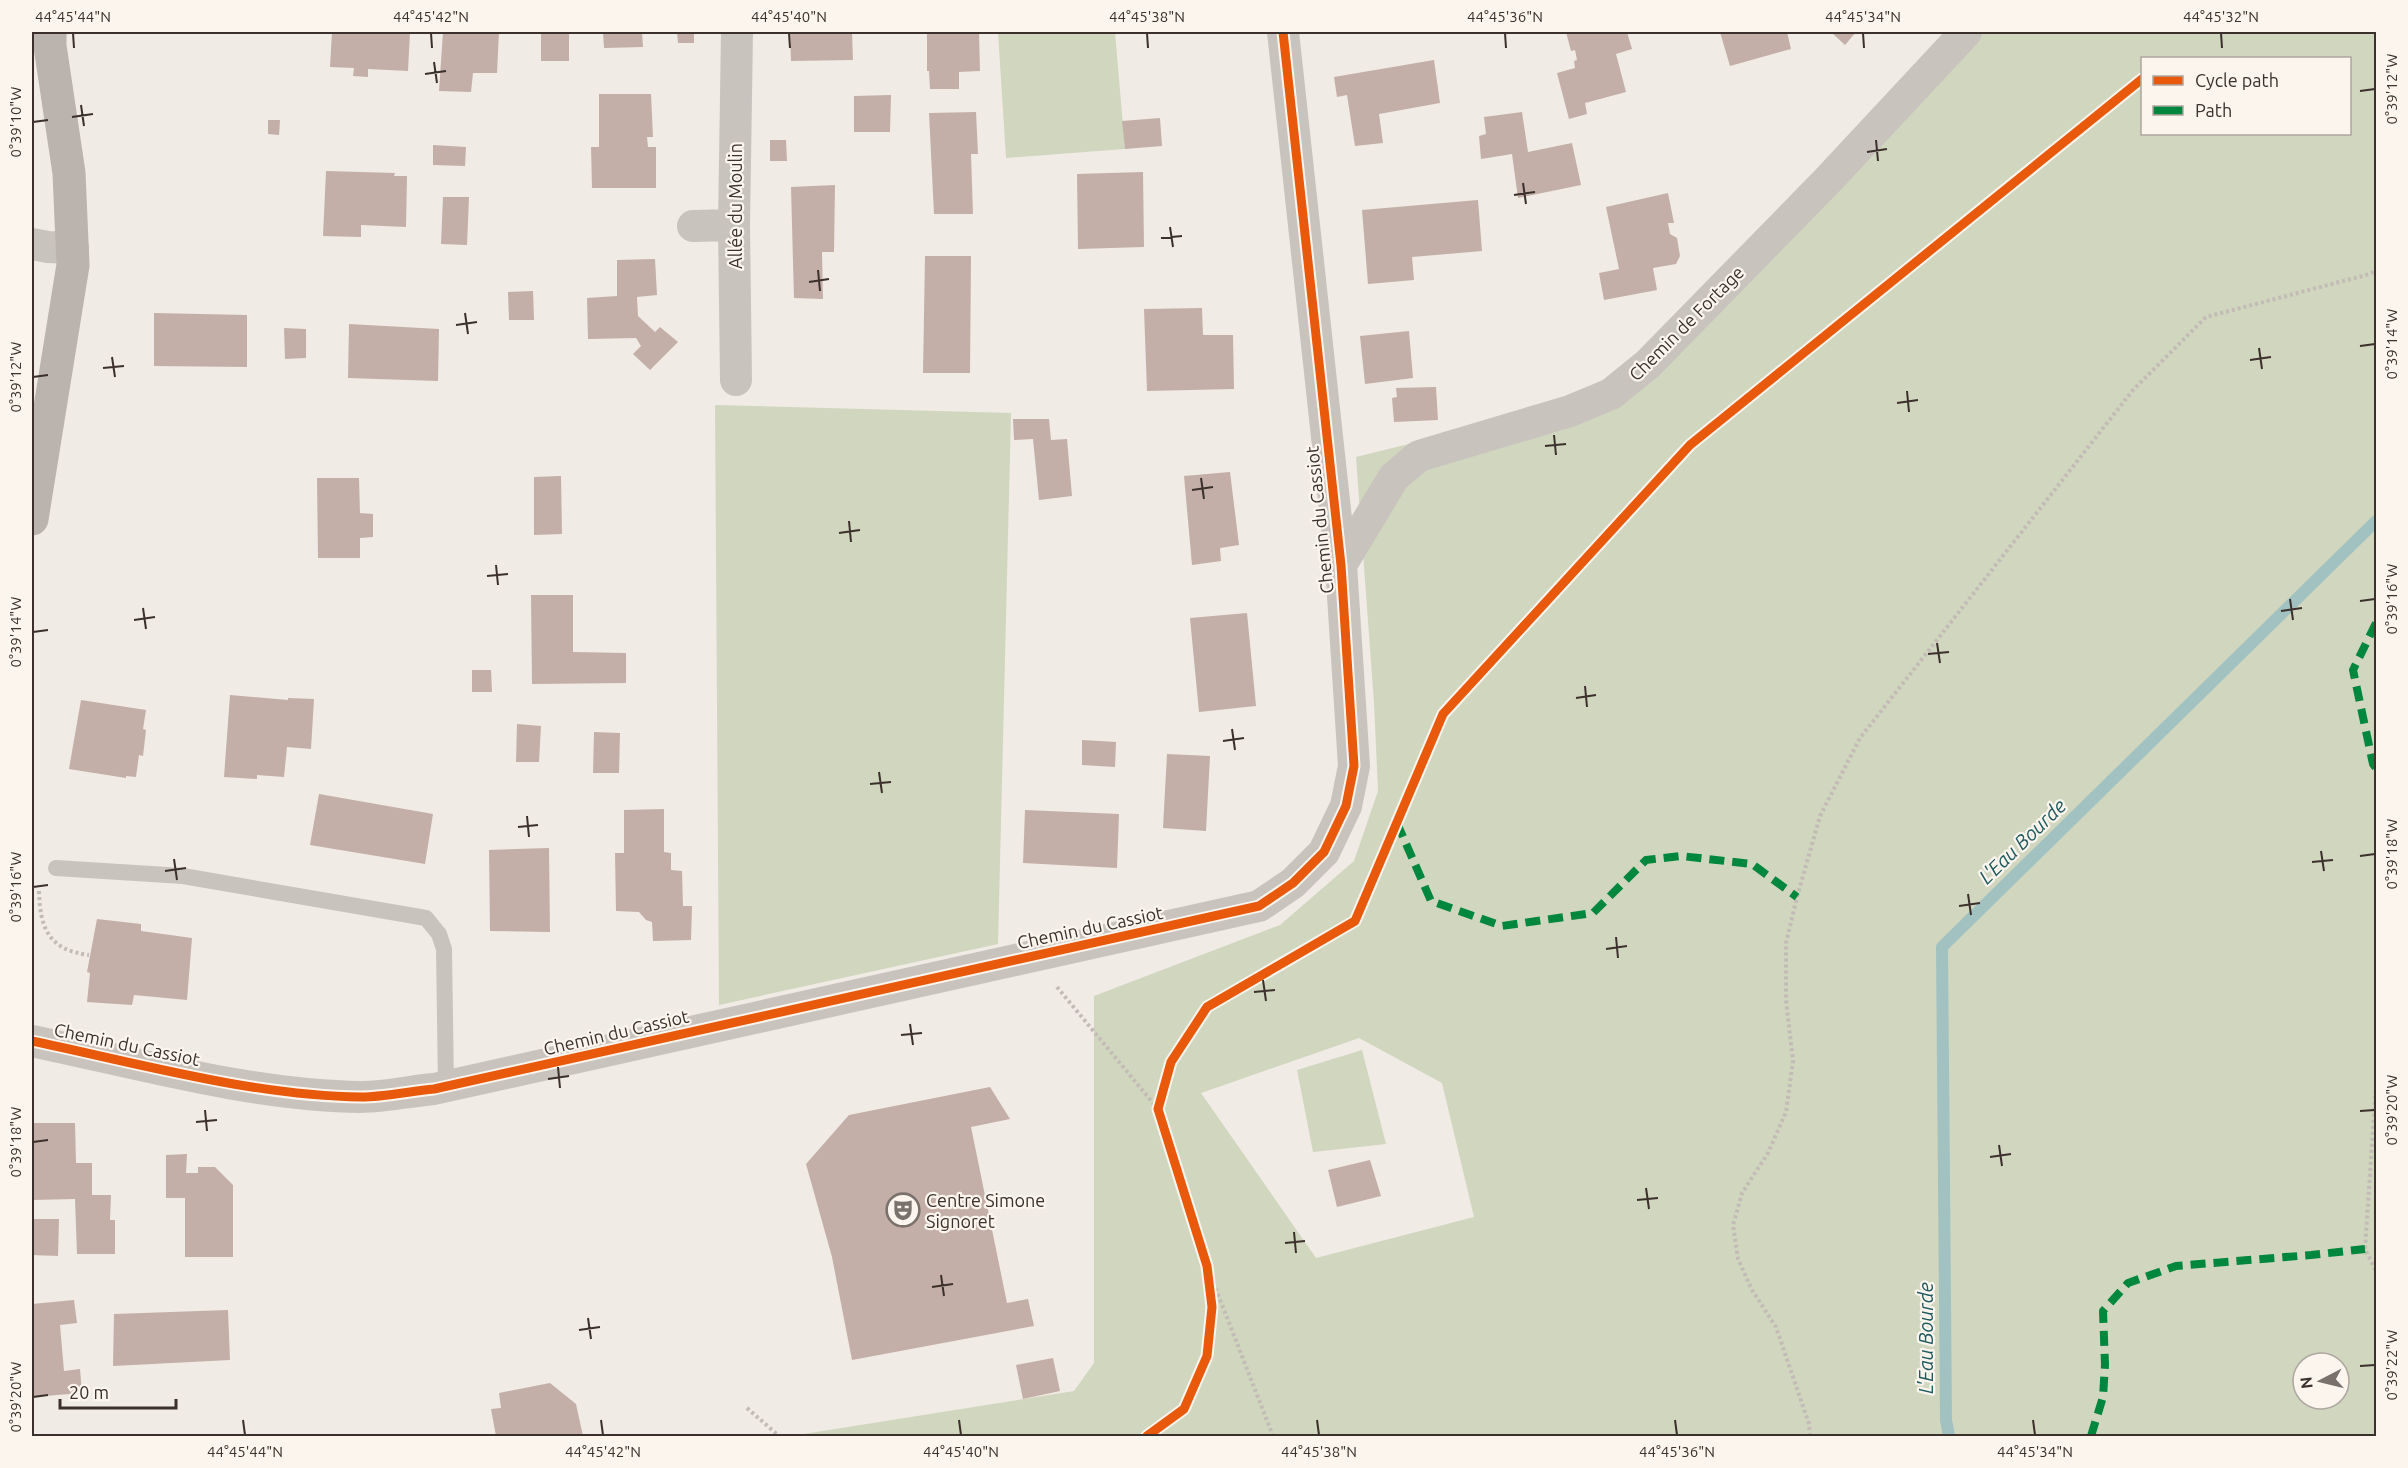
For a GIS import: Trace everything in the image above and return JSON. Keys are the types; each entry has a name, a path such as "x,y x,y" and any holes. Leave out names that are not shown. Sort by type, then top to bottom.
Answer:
{"street":[{"name":"Allée du Moulin","path":"736,380 734,225 737,32"},
{"name":"Chemin du Cassiot","path":"32,1041 248,1085 310,1094 364,1097 446,1086 1259,906 1293,883 1324,852 1346,806 1354,766 1341,565 1283,32"},
{"name":"Chemin de Fortage","path":"1341,565 1394,477 1419,456 1570,411 1611,394 1648,364 1828,180 1965,32"},
{"path":"32,519 70,289 73,248 69,172 48,36"},
{"path":"693,226 734,225"},
{"path":"32,244 73,248"}],"lane":[{"path":"56,868 183,876 426,918 439,934 444,949 446,1086"}],"path":[{"path":"1810,1437 1809,1424 1776,1327 1752,1290 1738,1259 1733,1225 1742,1193 1768,1154 1786,1112 1793,1061 1786,1000 1786,943 1820,816 1860,738 2133,390 2206,317 2366,275 2376,270"},
{"path":"38,887 42,921 48,935 58,946 71,953 89,955"},
{"path":"1032,957 1159,1104 1161,1120"},
{"path":"2376,1084 2365,1249 2376,1271"},
{"path":"1203,1255 1273,1437"},
{"path":"1207,1266 1212,1307"},
{"path":"747,1408 779,1437"}],"green space":[{"path":"998,32 1115,32 1125,149 1006,158"},
{"path":"1966,32 2376,32 2376,1436 791,1436 1074,1391 1094,1363 1094,996 1280,925 1354,861 1378,791 1356,457 1611,394","holes":["1359,1038 1442,1083 1474,1217 1316,1258 1201,1093"]},
{"path":"715,405 1011,413 998,944 719,1005"},
{"path":"1362,1050 1386,1144 1313,1152 1297,1070"}],"building":[{"path":"332,32 410,32 408,71 368,69 368,77 353,76 354,68 330,67"},
{"path":"443,32 499,32 497,73 473,73 471,92 439,91"},
{"path":"541,32 569,32 569,61 541,61"},
{"path":"603,32 642,32 643,47 604,48"},
{"path":"677,32 694,32 694,43 678,43"},
{"path":"790,32 852,32 853,60 791,61"},
{"path":"927,32 979,32 980,71 959,72 959,89 930,89 929,71 927,71"},
{"path":"1566,32 1627,32 1632,49 1616,54 1626,92 1585,103 1587,114 1569,119 1557,73 1575,68 1574,61 1577,60 1575,50 1571,51"},
{"path":"1720,32 1787,32 1791,49 1730,66"},
{"path":"1833,32 1856,32 1845,45"},
{"path":"1434,60 1440,103 1379,114 1383,143 1355,146 1347,95 1337,97 1334,77"},
{"path":"599,94 651,94 653,137 647,137 648,147 656,147 656,188 592,188 591,147 599,147"},
{"path":"891,95 890,132 854,132 854,96"},
{"path":"976,112 978,154 971,154 973,214 934,214 929,113"},
{"path":"1522,112 1528,152 1572,143 1581,185 1518,198 1512,154 1481,159 1479,136 1486,134 1484,117"},
{"path":"1160,118 1162,146 1125,149 1122,121"},
{"path":"268,120 280,120 279,135 268,134"},
{"path":"770,140 786,140 787,161 770,161"},
{"path":"433,145 466,147 465,166 433,165"},
{"path":"326,171 395,173 394,176 407,176 406,227 361,225 361,237 323,236"},
{"path":"1143,172 1144,247 1078,249 1077,174"},
{"path":"835,185 834,252 822,252 823,299 794,298 791,187"},
{"path":"1668,193 1674,223 1668,223 1670,234 1677,238 1680,256 1676,264 1653,268 1657,290 1604,300 1599,273 1619,269 1606,207"},
{"path":"443,197 469,197 467,245 441,244"},
{"path":"1478,200 1482,251 1412,257 1414,280 1368,284 1362,210"},
{"path":"925,256 971,256 970,373 923,373"},
{"path":"655,259 657,295 637,297 638,316 655,332 660,327 678,342 650,370 633,354 641,346 636,338 588,339 587,298 617,296 617,260"},
{"path":"533,291 534,320 509,320 508,292"},
{"path":"1202,308 1203,335 1233,335 1234,389 1147,391 1144,309"},
{"path":"154,313 247,315 247,367 154,366"},
{"path":"349,324 439,329 438,381 348,378"},
{"path":"284,328 306,329 306,358 285,359"},
{"path":"1409,331 1413,378 1365,384 1360,336"},
{"path":"1436,387 1438,420 1394,422 1392,398 1397,397 1396,388"},
{"path":"1013,419 1049,419 1051,440 1067,439 1072,496 1039,500 1033,439 1014,440"},
{"path":"1230,472 1239,545 1220,548 1221,561 1192,565 1184,476"},
{"path":"561,476 562,534 534,535 534,477"},
{"path":"317,478 359,478 360,513 373,514 373,537 360,538 360,558 318,558"},
{"path":"531,595 573,595 573,652 626,653 626,683 532,684"},
{"path":"1247,613 1256,706 1199,712 1190,618"},
{"path":"472,670 491,670 492,692 472,692"},
{"path":"230,695 288,700 288,698 314,699 311,749 287,747 284,777 257,775 257,779 224,777"},
{"path":"81,700 146,710 143,756 139,755 136,777 126,776 126,778 69,769"},
{"path":"517,724 541,726 539,762 516,762"},
{"path":"594,732 620,733 619,773 593,773"},
{"path":"1082,740 1116,742 1115,767 1082,765"},
{"path":"1167,754 1210,756 1206,831 1163,828"},
{"path":"319,794 433,814 425,864 310,845"},
{"path":"664,809 664,852 671,853 671,870 682,871 683,906 692,906 691,940 653,941 652,922 646,920 639,912 616,911 615,853 624,853 624,810"},
{"path":"1025,810 1119,814 1117,868 1023,863"},
{"path":"549,848 550,932 490,931 489,850"},
{"path":"97,919 141,924 141,931 192,938 187,1000 134,995 132,1005 87,1002 90,973 87,972"},
{"name":"Centre Simone Signoret","path":"990,1087 1010,1119 971,1127 1007,1303 1028,1299 1034,1326 852,1360 832,1257 806,1164 849,1115"},
{"path":"32,1123 75,1123 76,1163 92,1163 92,1195 111,1195 110,1220 115,1220 115,1254 77,1254 75,1199 32,1200"},
{"path":"187,1154 186,1173 198,1173 198,1167 215,1167 233,1185 233,1257 185,1257 185,1198 166,1198 166,1155"},
{"path":"1370,1160 1381,1196 1337,1207 1328,1170"},
{"path":"32,1219 59,1219 58,1256 32,1255"},
{"path":"74,1300 77,1323 60,1325 64,1371 80,1369 82,1393 32,1397 32,1304"},
{"path":"228,1310 230,1360 113,1366 114,1314"},
{"path":"1053,1358 1060,1391 1023,1399 1016,1365"},
{"path":"550,1383 576,1404 583,1436 496,1436 491,1409 501,1408 499,1393"}],"waterway":[{"name":"L'Eau Bourde","path":"1949,1436 1946,1420 1942,947 2376,521"}],"marked path":[{"path":"2376,623 2353,670 2373,764 2376,768"},
{"path":"1397,823 1431,901 1502,926 1593,913 1646,860 1681,856 1752,864 1797,897"},
{"path":"2091,1436 2103,1397 2105,1365 2103,1311 2128,1283 2176,1266 2365,1249"}],"cycle path":[{"path":"32,1041 238,1085 320,1095 361,1097 389,1095 434,1089 1259,906 1293,883 1324,852 1346,806 1354,766 1341,565 1283,32"},
{"path":"1147,1436 1184,1409 1207,1356 1212,1307 1207,1266 1158,1109 1171,1062 1207,1007 1355,921 1443,714 1690,445 2141,80"}],"place":[{"name":"Centre Simone Signoret","path":"903,1210"}]}
